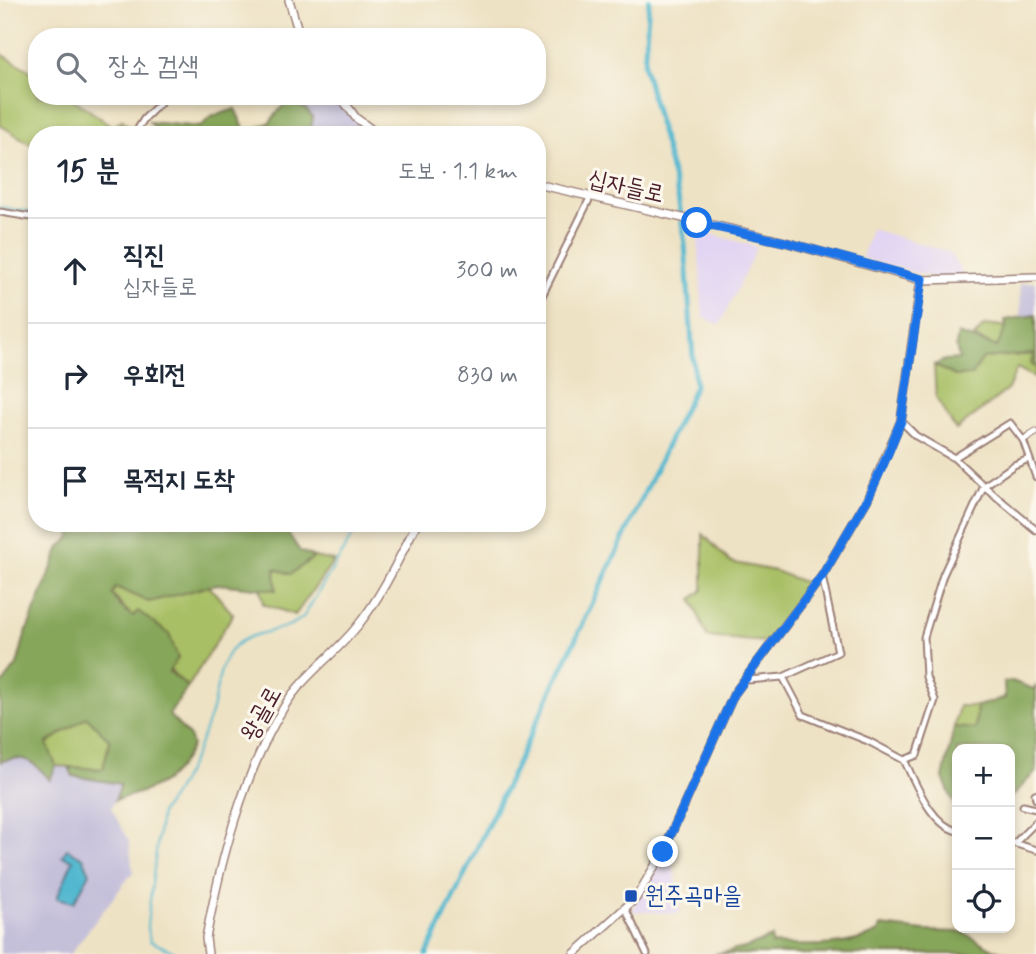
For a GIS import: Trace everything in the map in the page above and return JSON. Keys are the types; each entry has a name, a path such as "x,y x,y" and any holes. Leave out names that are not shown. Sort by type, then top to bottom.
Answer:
{"street":[{"path":"289,0 297,28"},
{"path":"140,126 158,105"},
{"path":"347,105 356,118 367,126"},
{"name":"십자들로","path":"546,186 785,242 922,279 1036,276"},
{"path":"546,288 590,198"},
{"path":"0,212 28,217"},
{"path":"574,954 636,898 659,860 734,694 822,576 867,500 901,421 922,279"},
{"path":"901,421 916,436 954,458 1036,530"},
{"path":"954,458 1010,423 1023,440 1036,477"},
{"path":"1023,440 1036,432"},
{"path":"904,760 917,755 921,749 935,700 926,677 924,637 943,575 984,486 1014,465 1030,459"},
{"name":"왕골로","path":"208,954 206,938 228,843 251,777 283,709 296,690 358,626 378,597 412,532"},
{"path":"747,680 783,677 838,652 822,576"},
{"path":"783,677 803,715 869,741 904,760 924,799 937,816 952,827"},
{"path":"1023,806 1036,809"},
{"path":"1015,841 1036,822"},
{"path":"1015,844 1036,850"},
{"path":"625,908 647,954"}],"shaded area":[{"path":"296,105 345,105 363,126 312,126 305,108"},
{"path":"871,229 949,252 964,276 959,284 862,258"},
{"path":"703,232 757,247 720,325 703,317 698,241"},
{"path":"1036,282 1036,315 1021,316 1020,283"},
{"path":"15,756 35,763 50,779 56,766 69,767 73,776 121,784 111,808 129,841 133,872 70,954 0,954 0,762"},
{"path":"668,848 679,890 680,914 631,911"}],"green space":[{"path":"0,53 28,70 28,105 82,105 112,126 28,126 28,142 0,125"},
{"path":"284,105 305,108 313,117 312,126 261,126 269,123"},
{"path":"235,109 243,126 201,126 211,117"},
{"path":"122,120 129,126 114,126"},
{"path":"149,122 190,126 153,126"},
{"path":"1036,315 1036,367 1031,365 1033,354 983,358 972,375 955,376 934,365 945,360 959,359 956,346 958,334 997,347 1006,327 1005,320"},
{"path":"984,326 1007,327 997,347 974,337"},
{"path":"1034,354 1031,364 1036,367 1036,378 1017,368 1008,389 956,430 936,398 934,365 955,376 983,358"},
{"path":"71,532 287,532 300,551 314,557 291,574 275,569 276,590 217,584 149,602 116,587 112,594 121,607 133,616 138,611 169,634 178,658 169,671 188,687 169,715 189,736 192,745 170,777 152,788 115,800 121,784 73,776 69,767 103,769 110,740 87,717 47,743 56,766 50,780 28,761 15,758 0,762 0,687 17,665 25,635 60,547 71,537"},
{"path":"703,534 730,562 775,571 809,584 777,634 766,642 707,637 692,599 703,590"},
{"path":"314,557 334,561 295,615 263,604 260,588 276,590 275,569 291,574"},
{"path":"209,586 233,614 188,687 171,671 141,627 112,593 116,587 149,602"},
{"path":"1012,681 1034,689 1036,685 1036,771 1015,794 1015,744 952,744 952,799 943,778 954,727 975,729 977,706 1005,698 1004,682"},
{"path":"959,706 977,706 975,729 954,727"},
{"path":"87,717 110,740 103,769 56,766 46,744"},
{"path":"881,926 964,933 993,949 1011,954 715,954 745,948 772,937 772,944 813,945 854,941 879,932"}],"water":[{"path":"67,849 83,858 90,873 74,902 57,898 73,860 62,856"}],"waterway":[{"path":"427,954 695,386 685,245 678,196 644,66 649,0"},
{"path":"0,207 28,212"},
{"path":"179,954 150,941 147,925 161,812 190,766 201,741 228,654 244,639 286,627 304,616 355,532"}],"place":[{"name":"원주곡마을","path":"631,896"}],"route":[{"path":"663,852 734,694 822,576 867,500 895,439 901,421 905,379 922,279 785,242 697,223"}]}
